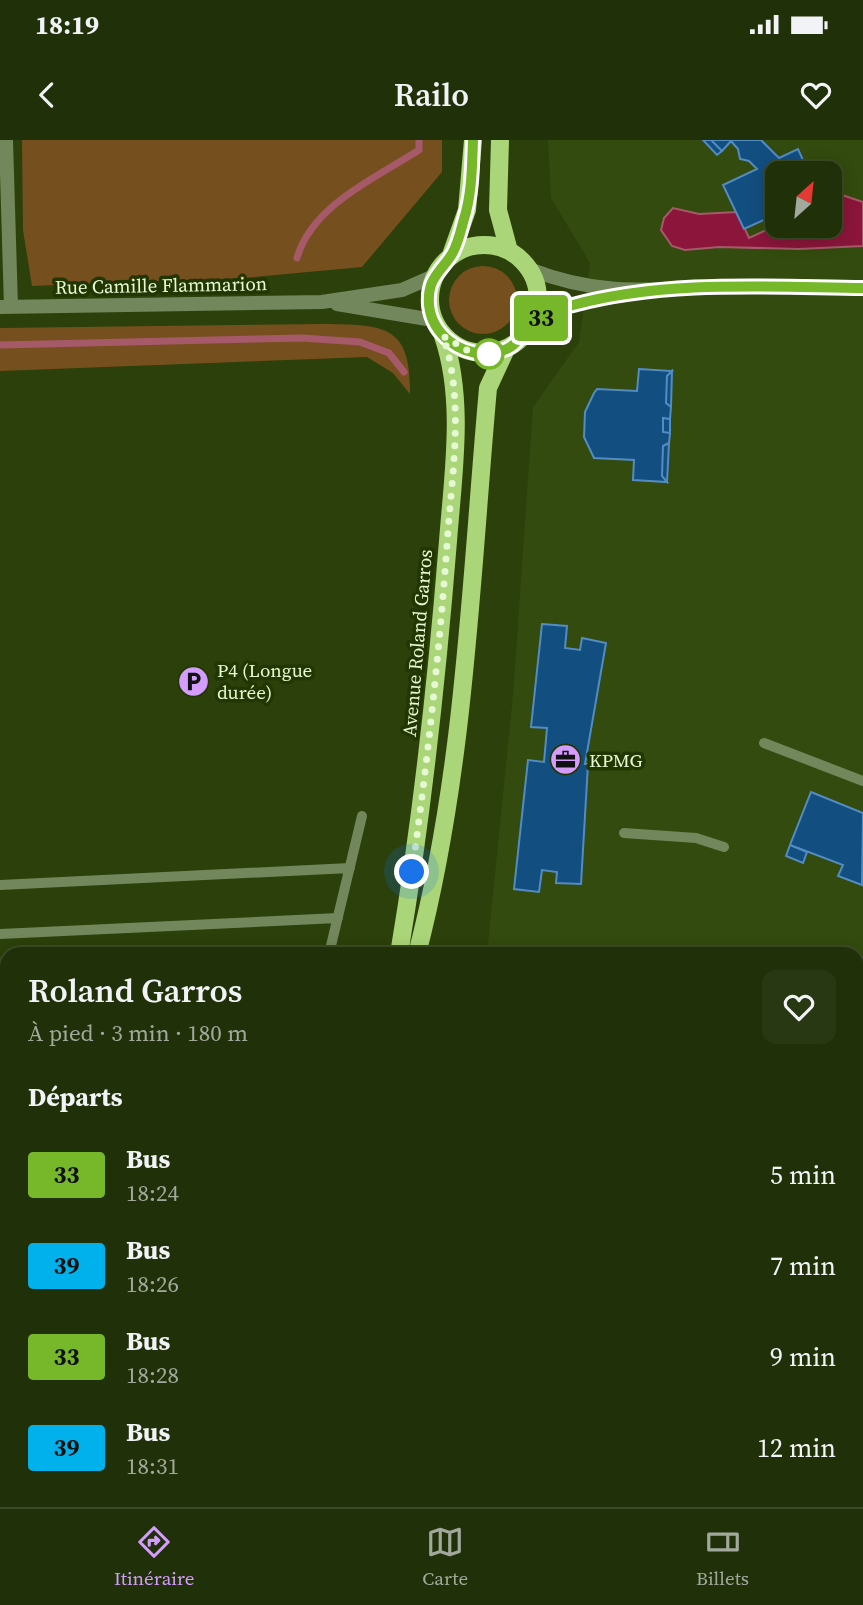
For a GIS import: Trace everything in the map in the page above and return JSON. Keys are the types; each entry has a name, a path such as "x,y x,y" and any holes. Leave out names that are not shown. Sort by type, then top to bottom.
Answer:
{"main road":[{"path":"451,255 480,245 509,251 529,269 538,294 534,321 527,332 506,349 489,354 472,353 438,328 429,298 434,276 451,255 467,210 473,140"},
{"path":"500,140 498,210 509,251"},
{"name":"Avenue Roland Garros","path":"400,947 425,778 451,496 456,386 438,328"},
{"path":"418,947 444,827 456,742 488,388 506,349"}],"street":[{"path":"5,307 6,140"},
{"path":"529,269 568,283 625,292"},
{"name":"Rue Camille Flammarion","path":"5,307 322,302 402,290 434,276"},
{"path":"534,321 570,306 625,292 735,286 863,288"},
{"name":"Rue Camille Flammarion","path":"322,302 438,328"}],"lane":[{"path":"764,743 863,781"},
{"path":"331,947 362,816"},
{"path":"624,833 696,838 724,847"},
{"path":"0,885 350,868"},
{"path":"0,934 338,918"}],"shaded area":[{"path":"22,140 442,140 442,172 362,267 244,278 32,286 23,230"},
{"path":"548,140 863,140 863,947 488,947 513,695 533,407 579,342 590,263 551,198"},
{"path":"842,195 863,202 863,246 799,249 719,247 685,250 672,246 661,230 664,218 673,208 699,214 737,212 749,238 765,231 765,238 842,238"},
{"path":"476,266 490,266 502,271 512,281 517,300 512,319 502,329 490,334 476,334 464,329 454,319 449,307 449,293 454,281 464,271"},
{"path":"324,324 378,328 390,333 399,341 405,354 410,394 393,373 367,357 0,371 0,328"}],"building":[{"path":"703,140 711,140 722,151 717,155"},
{"path":"711,140 761,140 779,158 798,149 804,161 765,161 765,219 744,229 723,185 757,169 749,161 740,159 738,149 731,141 722,151"},
{"path":"639,369 672,371 667,376 666,403 671,407 670,419 663,418 663,432 670,433 669,443 663,446 662,476 667,482 633,480 634,460 594,458 584,437 585,412 597,389 637,391"},
{"path":"672,371 671,407 666,403 667,376"},
{"path":"663,418 670,419 670,433 663,432"},
{"path":"669,443 667,482 662,476 663,446"},
{"path":"542,624 567,626 565,648 580,650 582,638 606,643 585,764 588,764 581,884 556,883 557,872 542,870 539,892 514,889 528,760 544,762 547,728 531,727"},
{"path":"811,792 863,813 862,885 838,876 843,865 790,845"},
{"path":"790,845 807,852 803,863 786,856"}],"waterway":[{"path":"297,258 305,239 331,208 366,182 419,150 419,140"},
{"path":"0,345 302,338 360,342 389,353 404,372"}],"bus line":[{"name":"33","path":"473,140 467,210 451,255 434,276 429,290 429,306 433,320 443,336 472,353 489,354 506,349 527,332 534,321 570,306 625,292 735,286 863,288"}],"place":[{"name":"P4 (Longue durée)","path":"194,681"},
{"name":"KPMG","path":"566,760"}],"route":[{"path":"412,872 428,752 452,482 456,386 453,364 443,336 472,353 489,354"}]}
